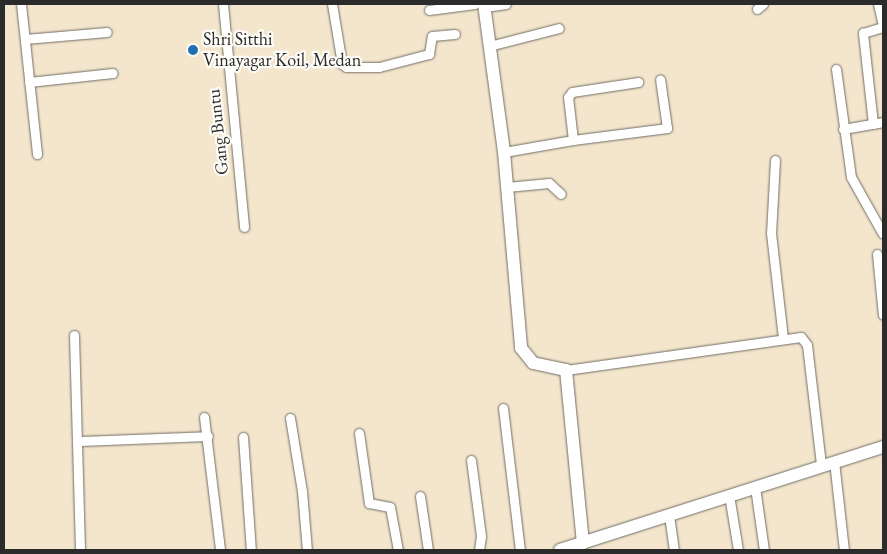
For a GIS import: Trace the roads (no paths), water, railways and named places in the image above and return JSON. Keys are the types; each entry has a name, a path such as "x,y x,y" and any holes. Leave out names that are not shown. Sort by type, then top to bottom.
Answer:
{"street":[{"path":"21,4 37,154"},
{"name":"Gang Buntu","path":"223,4 244,227"},
{"path":"332,4 342,64 346,67 379,67 429,54 430,38 456,34"},
{"path":"429,10 506,4"},
{"path":"873,124 862,33 883,26 878,4"},
{"path":"481,5 489,46 504,152 521,348 533,363 566,370 783,338 801,338 807,345 821,465"},
{"path":"489,46 559,28"},
{"path":"25,39 107,32"},
{"path":"836,69 851,177 883,234"},
{"path":"29,82 113,73"},
{"path":"504,152 573,140 667,128 660,79"},
{"path":"573,140 570,94 638,82"},
{"path":"843,129 883,122"},
{"path":"776,160 771,233 783,338"},
{"path":"507,188 549,183 561,194"},
{"path":"877,254 883,315"},
{"path":"74,335 80,550"},
{"path":"566,370 577,546"},
{"path":"503,408 520,550"},
{"path":"204,416 208,436 220,550"},
{"path":"290,418 302,491 307,550"},
{"path":"359,433 370,503 390,507 398,550"},
{"path":"78,441 208,436"},
{"path":"243,437 251,550"},
{"path":"560,550 821,465 883,447"},
{"path":"472,460 479,550"},
{"path":"834,461 844,550"},
{"path":"755,487 764,550"},
{"path":"729,495 738,550"},
{"path":"420,496 428,550"},
{"path":"669,515 674,550"}],"place":[{"name":"Shri Sitthi Vinayagar Koil, Medan","path":"193,50"}]}
